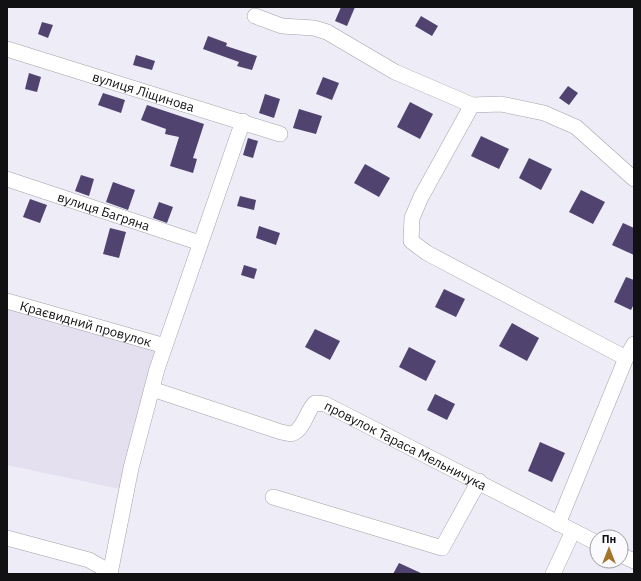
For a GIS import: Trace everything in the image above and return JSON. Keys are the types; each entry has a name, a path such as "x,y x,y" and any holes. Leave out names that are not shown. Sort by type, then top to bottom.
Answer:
{"street":[{"path":"255,16 282,26 314,28 326,32 395,72 472,105 508,106 544,113 576,127 634,179"},
{"name":"вулиця Ліщинова","path":"7,49 280,134"},
{"path":"472,105 421,197 412,218 411,241 427,253 626,358"},
{"path":"7,538 89,560 110,573 131,468 152,389 165,346 242,121"},
{"name":"вулиця Багряна","path":"7,179 200,243"},
{"name":"Краєвидний провулок","path":"7,301 165,346"},
{"path":"558,524 626,358 634,344"},
{"name":"провулок Тараса Мельничука","path":"152,389 291,434 300,428 312,406 316,403 325,404 479,481 589,539"},
{"path":"273,497 442,548 479,481"},
{"path":"553,574 572,531"}],"shaded area":[{"path":"7,307 159,348 120,489 7,465"}],"building":[{"path":"341,7 355,7 347,26 335,21"},
{"path":"421,16 438,26 432,36 415,26"},
{"path":"42,22 53,25 48,38 38,34"},
{"path":"208,36 227,43 226,46 257,56 252,70 237,66 239,62 203,49"},
{"path":"136,55 155,61 152,70 133,65"},
{"path":"29,73 41,77 37,92 25,89"},
{"path":"323,77 339,83 332,100 316,94"},
{"path":"568,86 578,93 569,105 559,98"},
{"path":"103,93 125,100 121,113 98,105"},
{"path":"265,94 280,99 274,118 259,113"},
{"path":"410,102 433,114 420,139 397,127"},
{"path":"147,105 204,124 193,158 197,159 193,173 170,166 179,137 165,134 166,129 141,120"},
{"path":"299,109 322,116 316,134 293,128"},
{"path":"481,136 509,149 499,169 471,156"},
{"path":"248,138 258,141 253,158 243,155"},
{"path":"529,158 552,169 541,190 519,178"},
{"path":"365,164 390,178 379,197 354,183"},
{"path":"81,175 94,179 89,196 75,191"},
{"path":"113,182 135,190 128,210 106,202"},
{"path":"581,190 605,202 593,224 569,212"},
{"path":"240,196 256,200 254,210 237,206"},
{"path":"30,199 47,205 40,223 23,217"},
{"path":"159,202 173,207 167,223 153,218"},
{"path":"623,223 634,228 634,255 612,245"},
{"path":"259,226 280,233 276,245 256,238"},
{"path":"110,228 126,232 119,258 103,254"},
{"path":"244,265 257,269 254,279 241,275"},
{"path":"626,277 634,280 634,304 631,310 614,302"},
{"path":"444,289 465,299 456,317 435,307"},
{"path":"512,323 539,338 527,361 499,346"},
{"path":"315,329 340,341 330,360 305,347"},
{"path":"409,347 436,361 426,381 399,367"},
{"path":"435,394 455,404 447,420 427,410"},
{"path":"540,442 565,453 552,482 528,471"},
{"path":"399,563 423,574 393,574"}]}
